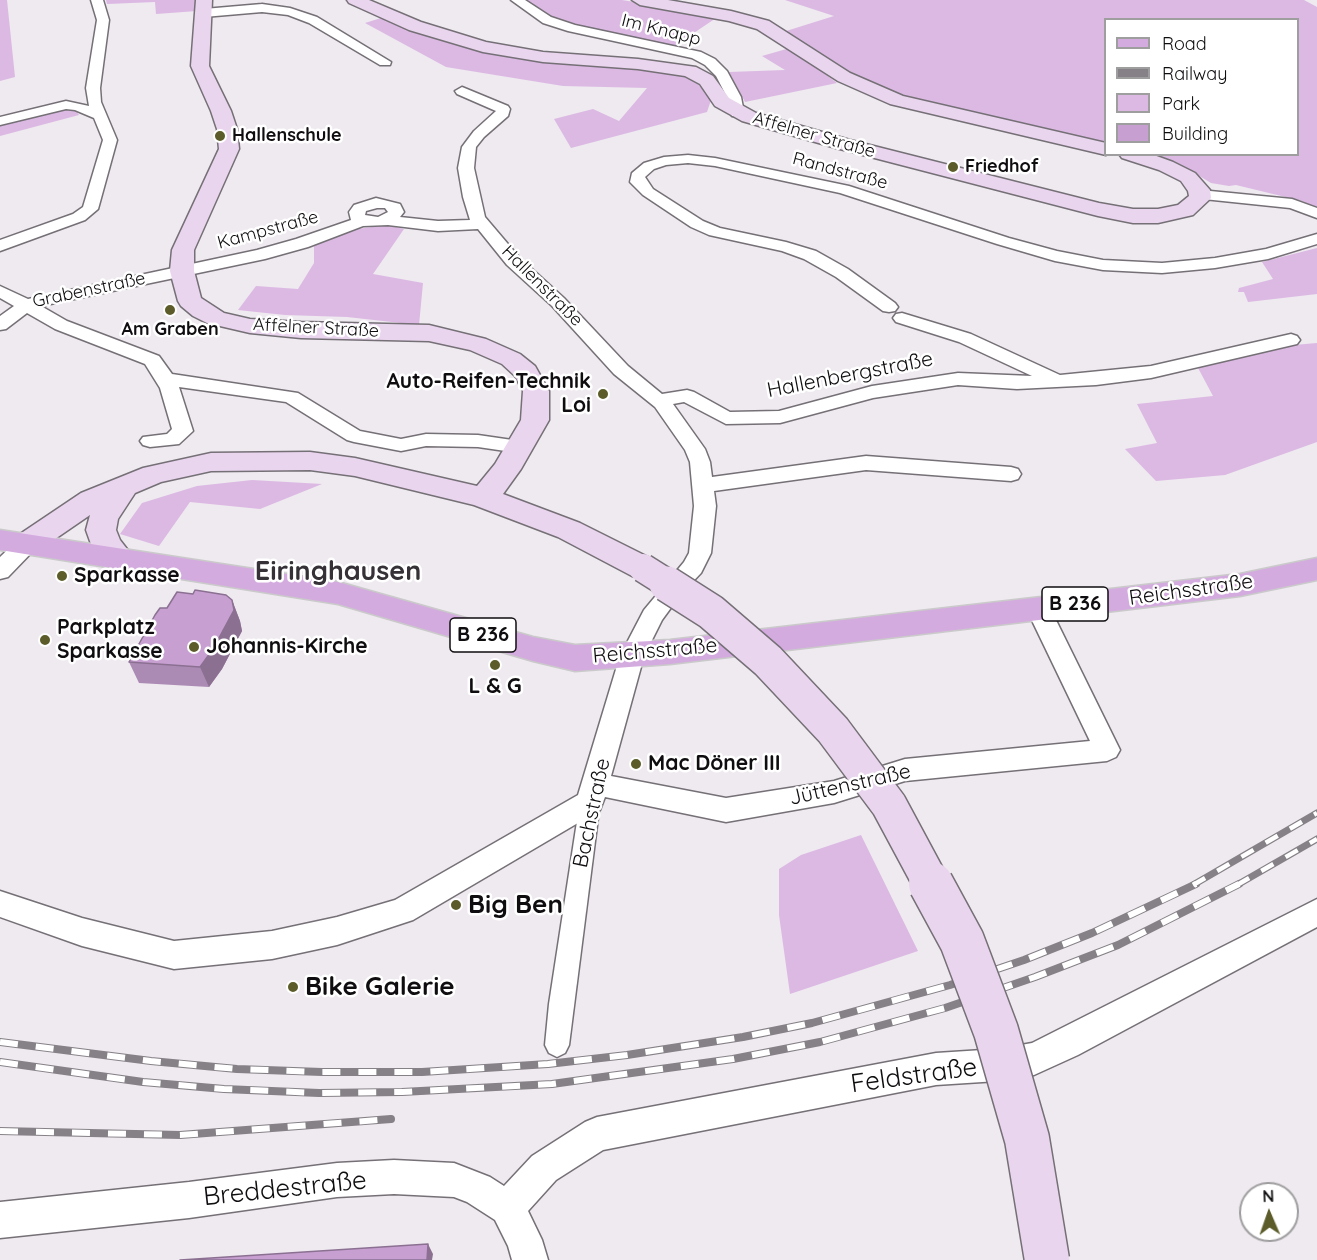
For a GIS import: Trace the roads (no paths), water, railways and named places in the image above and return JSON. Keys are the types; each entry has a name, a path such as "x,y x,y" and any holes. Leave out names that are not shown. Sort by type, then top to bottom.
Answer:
{"main road":[{"name":"Affelner Straße","path":"356,0 415,26 483,47 543,57 639,64 690,71 707,80 722,102 737,112 832,141 1118,213 1146,216 1170,215 1192,206 1200,195"},
{"path":"640,0 731,16 763,25 844,77 897,100 1104,149"},
{"name":"Affelner Straße","path":"204,7 200,66 221,111 227,129 229,149 206,203 187,239 182,259 182,271 190,301 202,311 216,318 250,326 301,330 429,333 495,350 526,372 536,391 535,420 507,469 484,498"},
{"path":"1135,156 1178,171 1194,183 1200,195"},
{"path":"14,541 91,501 153,475 211,462 310,461 355,467 434,483 484,498 569,530 643,568 711,612 768,662 833,730 889,805 962,941 996,1030 1027,1139 1047,1260"},
{"path":"118,558 106,544 101,530 107,511 126,485"},
{"name":"Reichsstraße","path":"14,541 338,593 533,650 575,658 632,656 1240,585 1317,569"}],"street":[{"path":"0,246 79,217 90,208 110,140 93,102 103,20 97,0"},
{"name":"Im Knapp","path":"517,0 547,20 572,28 703,59 722,74 734,97 737,112"},
{"name":"Affelner Straße","path":"204,7 262,8 291,12 313,20 385,62"},
{"name":"Hallenstraße","path":"462,91 503,110 503,113 479,134 469,147 467,154 466,168 477,218 513,261 558,302 621,370 670,412 695,449 700,462 705,506 705,526 700,553 693,567 652,616 632,656"},
{"path":"0,121 66,105 78,106 98,115"},
{"name":"Randstraße","path":"895,312 842,273 810,255 786,247 715,232 697,224 648,192 638,182 637,176 649,165 664,161 687,159 715,162 844,189 1003,241 1055,256 1103,266 1161,268 1215,263 1269,254 1317,239"},
{"path":"1200,195 1292,204 1317,213"},
{"name":"Kampstraße","path":"182,271 284,248 362,221 388,220 405,224 438,226 484,224"},
{"name":"Grabenstraße","path":"1,294 27,305 182,271"},
{"path":"0,325 27,305 61,325 152,360 170,388 183,431 172,440 150,441"},
{"name":"Hallenbergstraße","path":"895,312 965,338 1058,381"},
{"name":"Hallenbergstraße","path":"658,400 687,396 726,418 780,417 872,392 958,379 1017,383 1096,379 1151,372 1291,340"},
{"path":"165,378 186,383 291,397 354,436 388,444 401,445 426,440 478,441 519,447"},
{"path":"702,486 746,478 866,463 1011,474"},
{"path":"0,570 14,541"},
{"name":"Jüttenstraße","path":"593,793 726,810 834,792 905,770 1107,750 1038,608"},
{"name":"Bachstraße","path":"557,1045 561,1004 593,793 632,656"},
{"path":"0,904 82,932 174,956 272,945 337,931 403,911 593,793"},
{"name":"Feldstraße","path":"507,1208 544,1168 597,1134 936,1069 998,1065 1034,1059 1067,1044 1317,912"},
{"name":"Breddestraße","path":"0,1220 189,1200 337,1180 394,1178 454,1180 478,1189 507,1208 524,1240 530,1260"}],"railway":[{"path":"1193,885 1317,813"},
{"path":"1237,885 1317,839"},
{"path":"0,1042 151,1061 237,1069 322,1072 422,1072 548,1064 627,1055 743,1037 812,1023 950,985 1024,960 1092,933 1196,884"},
{"path":"0,1062 143,1082 224,1089 319,1093 402,1092 552,1084 733,1059 820,1042 945,1008 1035,977 1118,945 1239,884"},
{"path":"0,1131 180,1135 391,1119"}],"place":[{"name":"Hallenschule","path":"220,136"},
{"name":"Friedhof","path":"953,167"},
{"name":"Am Graben","path":"170,310"},
{"name":"Auto-Reifen-Technik Loi","path":"603,394"},
{"name":"Sparkasse","path":"62,576"},
{"name":"Parkplatz Sparkasse","path":"45,640"},
{"name":"Johannis-Kirche","path":"194,647"},
{"name":"L & G","path":"495,665"},
{"name":"Mac Döner III","path":"636,764"},
{"name":"Big Ben","path":"456,905"},
{"name":"Bike Galerie","path":"293,987"}],"district":[{"name":"Eiringhausen","path":"338,572"}]}
